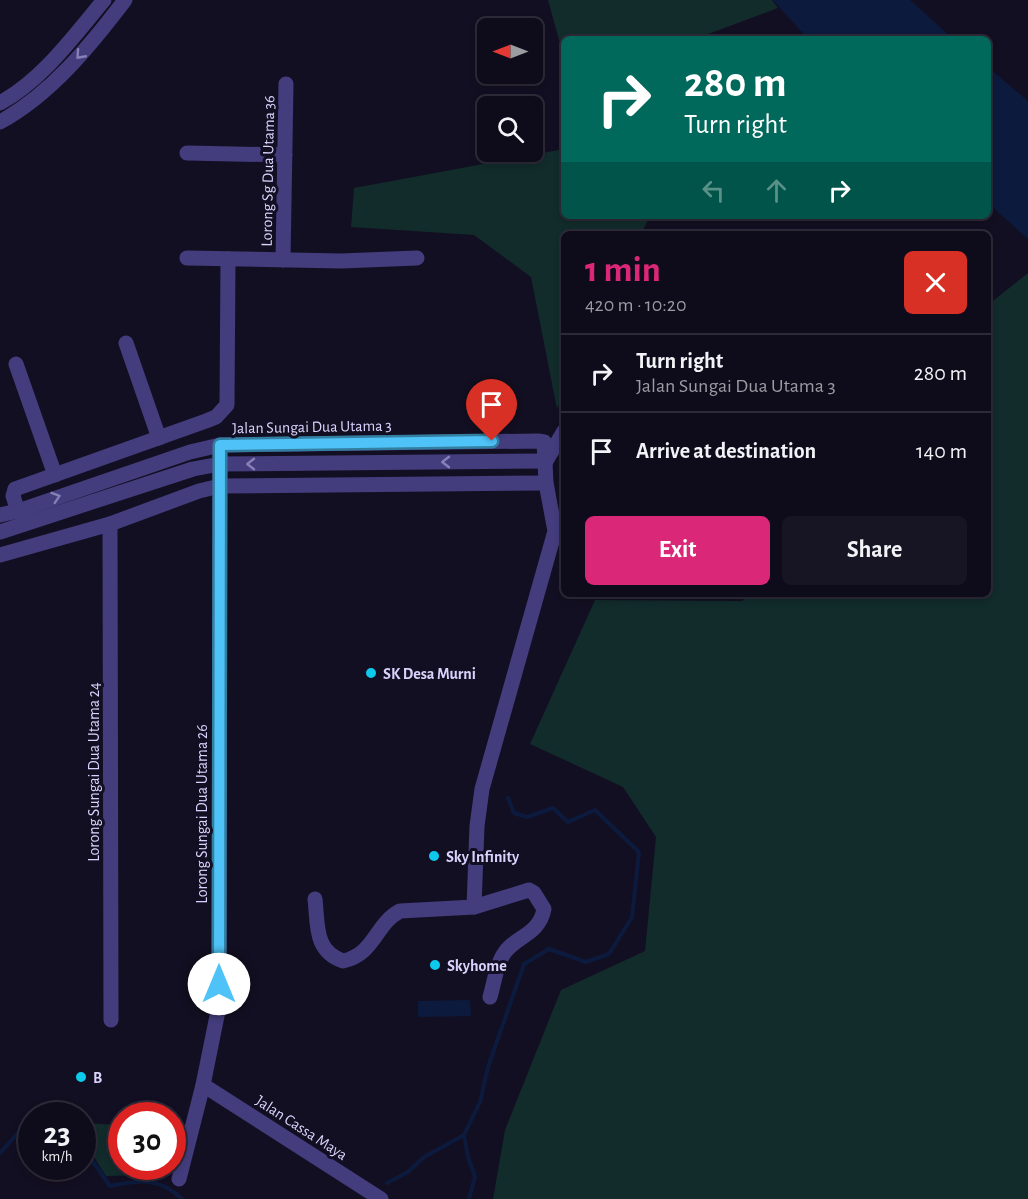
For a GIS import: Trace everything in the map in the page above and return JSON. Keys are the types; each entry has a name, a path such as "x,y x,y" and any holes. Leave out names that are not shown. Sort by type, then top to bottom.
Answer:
{"street":[{"path":"0,103 35,77 56,57 104,0"},
{"path":"0,122 16,113 78,58 121,5"},
{"name":"Lorong Sg Dua Utama 36","path":"283,260 286,84"},
{"path":"187,153 285,155"},
{"path":"187,258 341,261 417,258"},
{"path":"18,511 13,496 15,489 216,417 226,405 228,259"},
{"path":"126,343 159,438"},
{"path":"16,364 55,475"},
{"path":"474,907 477,826 482,789 560,531 546,483 546,461 561,436"},
{"name":"Jalan Sungai Dua Utama 3","path":"0,514 18,511 180,455 220,445 542,441 546,445 546,461"},
{"name":"Lorong Sungai Dua Utama 26","path":"186,1152 203,1085 219,1006 220,445"},
{"path":"0,532 193,469 220,464 546,461"},
{"path":"0,555 110,524 199,491 220,486 546,483"},
{"name":"Lorong Sungai Dua Utama 24","path":"110,524 111,1020"},
{"path":"315,898 320,939 325,950 333,957 343,961 362,954 392,915 400,911 474,907 529,890 534,893 544,909 542,918 502,955 490,997"},
{"name":"Jalan Cassa Maya","path":"203,1085 381,1199"}],"green space":[{"path":"548,0 772,0 778,8 703,36 561,36 561,47"},
{"path":"561,150 561,219 648,219 642,231 561,231 561,400 557,409 531,277 474,235 351,227 354,188 494,162 543,162 543,153"},
{"path":"1028,273 1028,1199 493,1199 505,1130 561,990 645,951 656,837 623,787 530,744 595,600 742,601 746,597 991,597 991,302"},
{"path":"96,1124 108,1124 108,1176 96,1160"}],"water":[{"path":"773,0 910,0 950,36 805,36"},
{"path":"991,70 1028,101 1028,239 991,206"},
{"path":"470,1000 471,1016 418,1017 418,1001"}],"waterway":[{"path":"469,1199 475,1177 464,1135 480,1102 488,1067 524,964 549,949 586,962 609,954 632,917 639,852 595,810 568,822 553,808 527,817 514,813 508,798"},
{"path":"0,1153 18,1133"},
{"path":"387,1183 408,1172 424,1157 464,1135"},
{"path":"96,1166 110,1186 130,1182 148,1182 165,1187 182,1199"}],"place":[{"name":"SK Desa Murni","path":"371,673"},
{"name":"Sky Infinity","path":"434,856"},
{"name":"Skyhome","path":"435,965"},
{"name":"B","path":"81,1077"}],"route":[{"path":"219,984 220,445 492,441"}]}
